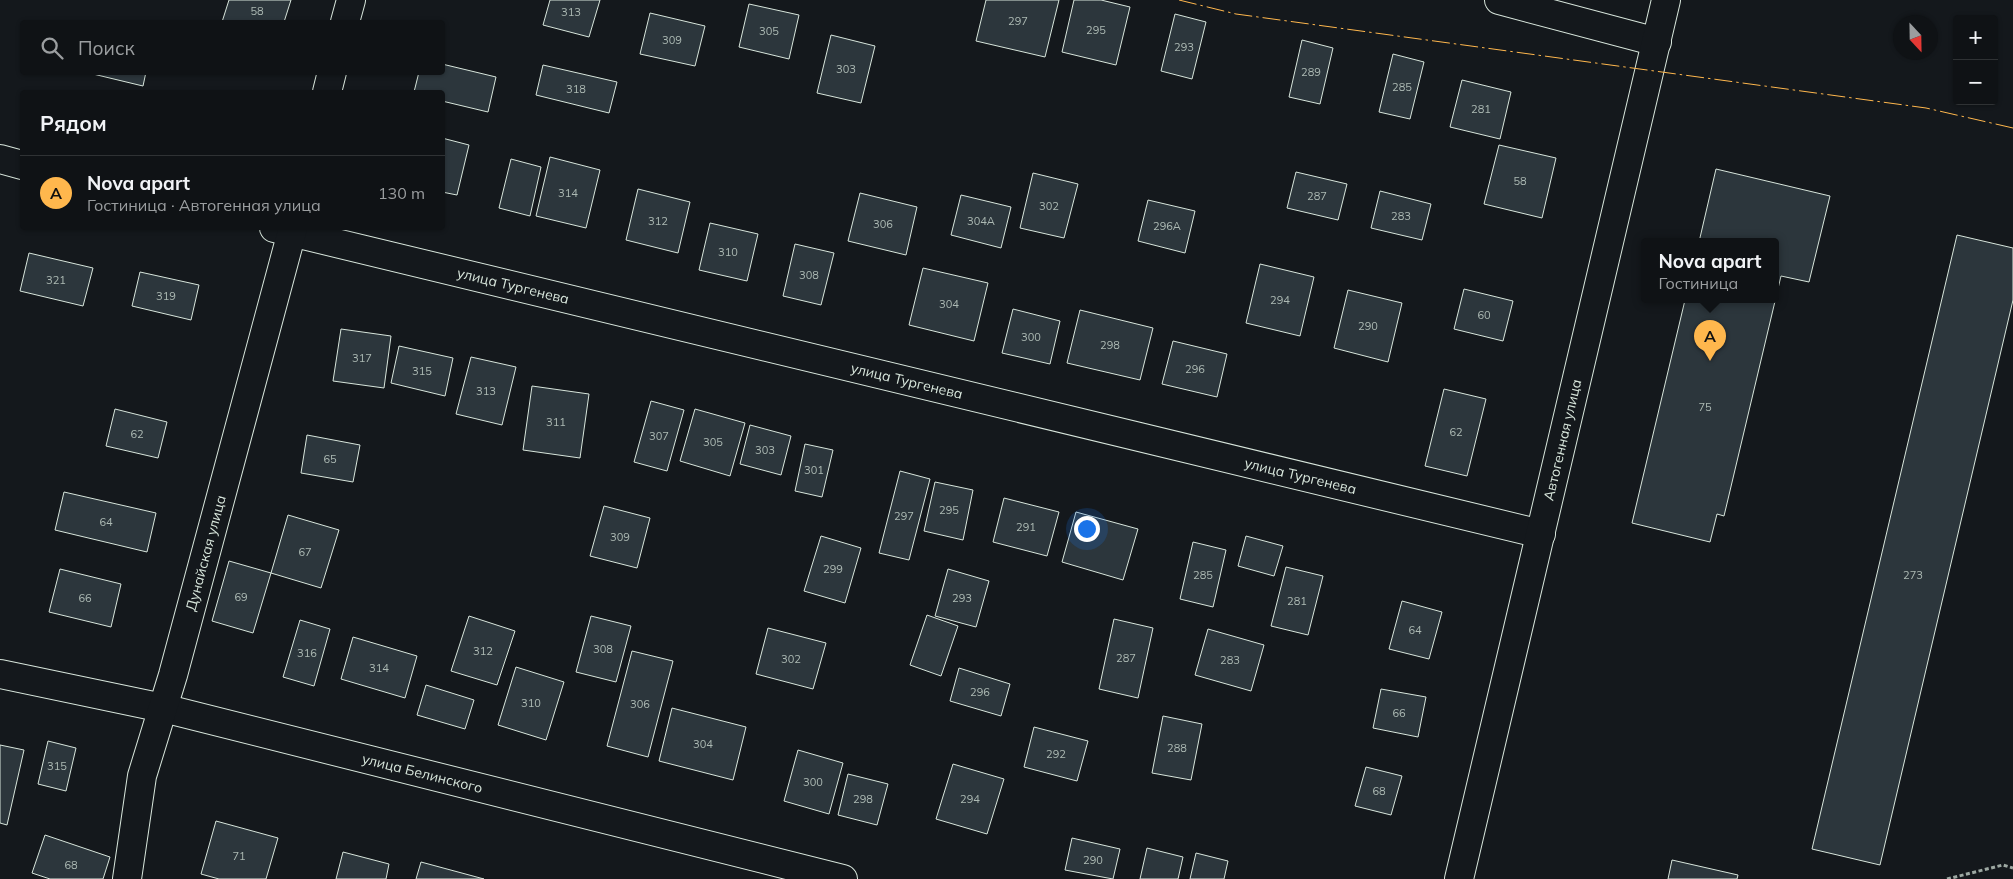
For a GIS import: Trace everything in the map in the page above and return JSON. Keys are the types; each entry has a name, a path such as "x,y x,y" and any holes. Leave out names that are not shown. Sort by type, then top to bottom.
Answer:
{"street":[{"path":"346,20 351,0"},
{"path":"1499,0 1657,42"},
{"name":"Автогенная улица","path":"1459,879 1666,0"},
{"path":"328,90 331,75"},
{"path":"0,159 20,164"},
{"name":"Дунайская улица","path":"128,879 142,776 163,708 286,230"},
{"name":"улица Тургенева","path":"290,230 1541,534"},
{"name":"улица Белинского","path":"0,674 163,708 843,879"}],"path":[{"path":"1946,879 2003,865 2013,868"}],"building":[{"path":"229,0 291,0 285,20 223,20"},
{"path":"550,0 600,0 589,37 543,25"},
{"path":"986,0 1059,0 1045,57 976,41"},
{"path":"1074,0 1101,0 1130,7 1116,65 1062,52"},
{"path":"749,4 799,15 789,59 739,47"},
{"path":"650,13 705,26 695,66 640,54"},
{"path":"1175,14 1206,22 1192,79 1161,71"},
{"path":"831,35 875,46 861,103 817,93"},
{"path":"1302,40 1333,48 1320,104 1289,97"},
{"path":"1393,54 1424,62 1410,119 1379,112"},
{"path":"445,65 496,77 488,112 445,102 445,90 414,90 418,75 445,75"},
{"path":"543,65 617,82 609,113 536,95"},
{"path":"97,75 145,75 143,86"},
{"path":"1462,80 1511,92 1500,139 1450,127"},
{"path":"445,139 469,145 457,195 445,193"},
{"path":"1499,145 1556,158 1542,218 1484,204"},
{"path":"550,157 600,170 586,228 536,216"},
{"path":"511,159 541,167 530,216 499,208"},
{"path":"1716,169 1830,196 1809,282 1781,276 1779,284 1779,238 1700,238"},
{"path":"1296,172 1347,184 1338,220 1287,208"},
{"path":"1033,173 1078,184 1064,238 1020,228"},
{"path":"638,189 690,202 678,253 626,240"},
{"path":"1380,191 1431,204 1422,240 1371,228"},
{"path":"860,193 917,207 906,255 848,241"},
{"path":"961,195 1011,207 1001,248 951,235"},
{"path":"1148,200 1195,211 1185,253 1138,241"},
{"path":"710,223 758,234 747,281 699,270"},
{"path":"1957,235 2013,248 2013,300 1880,865 1812,849"},
{"path":"795,244 834,253 821,305 783,296"},
{"path":"29,253 93,268 83,306 20,291"},
{"path":"1260,264 1314,277 1300,336 1246,323"},
{"path":"923,268 988,283 974,341 909,325"},
{"path":"140,272 199,285 191,320 132,306"},
{"path":"1464,289 1513,301 1503,341 1454,329"},
{"path":"1348,290 1402,303 1388,362 1334,348"},
{"path":"1684,303 1775,303 1724,516 1717,514 1710,542 1632,523"},
{"path":"1013,309 1060,321 1050,364 1002,353"},
{"path":"1080,310 1153,328 1140,380 1067,363"},
{"path":"341,329 391,336 384,388 333,381"},
{"path":"1173,341 1227,354 1217,397 1162,384"},
{"path":"399,346 453,358 445,396 391,383"},
{"path":"471,357 516,367 502,425 456,414"},
{"path":"532,386 589,394 580,458 523,450"},
{"path":"1444,389 1486,399 1467,476 1425,466"},
{"path":"651,401 684,410 667,471 634,462"},
{"path":"115,409 167,422 158,458 106,446"},
{"path":"695,409 745,423 730,476 680,461"},
{"path":"750,425 791,436 781,475 740,464"},
{"path":"307,435 360,445 353,482 301,473"},
{"path":"805,444 833,450 822,497 795,491"},
{"path":"900,471 930,479 909,560 879,553"},
{"path":"935,482 973,490 963,540 924,531"},
{"path":"64,492 156,513 147,552 55,530"},
{"path":"1004,498 1059,512 1047,556 993,542"},
{"path":"604,506 650,518 637,568 590,556"},
{"path":"1076,512 1138,529 1123,580 1062,562"},
{"path":"288,515 339,530 321,588 271,573"},
{"path":"821,536 861,548 845,603 804,591"},
{"path":"1246,536 1283,546 1274,576 1238,566"},
{"path":"1193,542 1226,550 1213,607 1180,599"},
{"path":"229,561 271,573 253,633 212,621"},
{"path":"1286,567 1323,576 1308,635 1271,626"},
{"path":"60,569 121,584 111,627 49,612"},
{"path":"948,569 989,581 976,627 935,616"},
{"path":"1402,601 1442,612 1429,659 1389,649"},
{"path":"927,615 958,626 941,676 910,665"},
{"path":"469,616 515,631 497,685 451,671"},
{"path":"591,616 631,626 616,682 576,672"},
{"path":"1114,619 1153,628 1138,698 1099,689"},
{"path":"300,620 330,629 314,686 283,677"},
{"path":"768,628 826,643 813,689 756,674"},
{"path":"1208,629 1264,645 1251,691 1195,675"},
{"path":"353,637 417,656 405,698 341,679"},
{"path":"632,651 673,661 648,757 607,746"},
{"path":"516,667 564,682 546,740 498,725"},
{"path":"959,668 1010,684 1001,716 950,701"},
{"path":"426,685 474,700 465,729 417,715"},
{"path":"1381,689 1426,697 1418,737 1373,728"},
{"path":"672,708 746,727 733,780 659,761"},
{"path":"1163,716 1202,724 1191,780 1152,773"},
{"path":"1034,727 1088,741 1077,781 1024,767"},
{"path":"48,741 76,748 66,791 38,784"},
{"path":"0,745 24,750 7,825 0,823"},
{"path":"798,750 843,763 829,814 784,801"},
{"path":"953,764 1004,779 987,834 936,819"},
{"path":"1366,767 1402,776 1391,815 1355,806"},
{"path":"848,774 888,784 877,825 838,815"},
{"path":"216,821 278,838 266,879 219,879 201,874"},
{"path":"45,835 110,857 103,879 50,879 32,873"},
{"path":"1072,838 1120,849 1113,879 1065,870"},
{"path":"1147,848 1183,857 1178,879 1140,879"},
{"path":"343,852 389,864 386,879 336,879"},
{"path":"1196,853 1228,861 1224,879 1190,879"},
{"path":"1672,860 1738,875 1737,879 1668,879"},
{"path":"421,862 484,879 416,879"}],"power":[{"path":"1179,0 1236,14 1926,108 2013,128"}],"place":[{"name":"Nova apart","path":"1710,361"}]}
